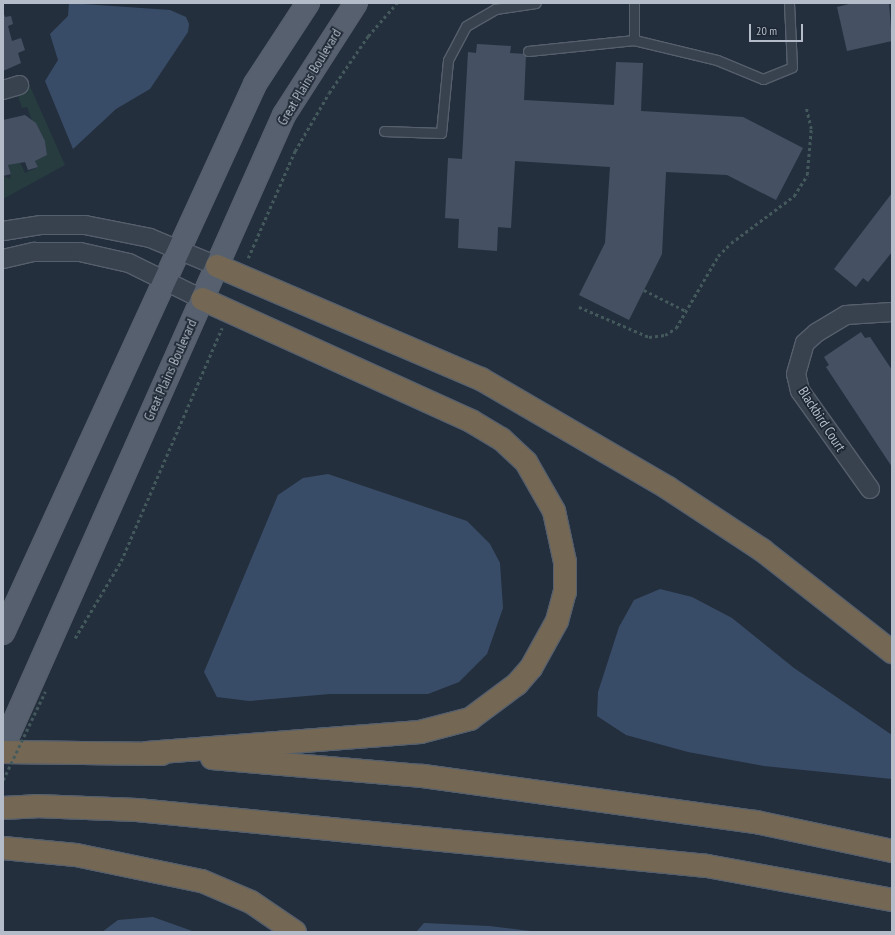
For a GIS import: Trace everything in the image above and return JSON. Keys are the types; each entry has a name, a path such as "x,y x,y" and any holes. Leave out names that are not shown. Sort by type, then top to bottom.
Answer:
{"highway":[{"path":"217,266 488,383 674,492 762,550 892,652"},
{"path":"147,753 420,732 470,719 517,684 531,668 557,621 565,592 565,562 554,512 526,462 501,439 470,420 202,299"},
{"path":"3,752 147,753 423,776 756,822 892,851"},
{"path":"3,808 36,806 137,810 700,865 892,900"},
{"path":"3,848 76,855 202,881 251,902 295,932"}],"main road":[{"path":"3,633 255,84 308,3"},
{"name":"Great Plains Boulevard","path":"3,747 284,116 356,3"}],"street":[{"path":"3,232 42,224 85,225 150,238 180,249 217,266"},
{"path":"3,260 34,252 80,252 129,263 202,299"},
{"name":"Blackbird Court","path":"870,489 800,391 796,374 805,343 816,333 846,315 892,312"}],"lane":[{"path":"384,131 441,133 448,60 466,26 495,9 536,3"},
{"path":"634,3 634,40"},
{"path":"528,51 634,40 717,60 763,79 792,67 789,3"}],"path":[{"path":"252,247 295,151 329,93 368,36 397,3"},
{"path":"579,307 650,338 676,328 718,256 731,243 794,196 807,175 812,128 806,108"},
{"path":"644,290 686,311"},
{"path":"73,641 120,560 216,343"},
{"path":"3,780 48,686"}],"green space":[{"path":"28,82 65,165 3,199 3,176 10,179 11,173 8,165 20,162 25,173 38,167 35,161 47,155 45,141 36,123 33,123 27,107 22,108 17,93"}],"water":[{"path":"69,3 170,10 186,17 189,24 188,32 150,89 116,109 73,149 45,81 58,60 50,34 68,16"},
{"path":"328,474 467,521 490,544 500,563 503,608 487,654 459,682 428,694 330,694 249,701 217,697 204,672 278,495 303,478"},
{"path":"660,589 692,597 732,618 794,668 892,735 892,779 764,766 688,752 626,735 597,716 598,692 619,627 634,600"},
{"path":"153,917 195,932 102,932 118,920"},
{"path":"424,923 489,926 539,932 416,932"}],"building":[{"path":"853,3 889,3 892,41 847,51 837,7"},
{"path":"3,11 5,17 11,16 13,24 8,26 12,41 21,38 25,50 18,53 21,63 3,71"},
{"path":"477,44 511,46 510,53 526,54 524,100 614,105 616,62 643,63 641,111 743,117 803,148 776,200 727,175 666,172 662,254 629,320 579,295 605,243 610,167 515,161 511,228 498,227 497,251 458,248 459,219 445,218 448,158 462,159 468,52 476,53"},
{"path":"25,115 36,123 45,141 47,155 35,161 38,167 28,170 25,162 8,165 11,174 3,176 3,120"},
{"path":"892,193 892,252 868,282 863,278 856,287 834,269"},
{"path":"861,332 865,338 870,337 892,370 892,467 826,367 829,365 824,357"}]}
